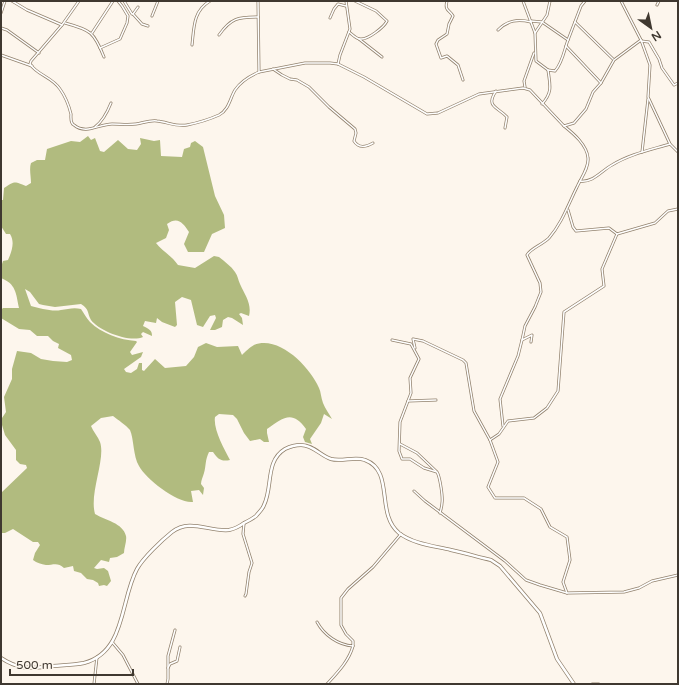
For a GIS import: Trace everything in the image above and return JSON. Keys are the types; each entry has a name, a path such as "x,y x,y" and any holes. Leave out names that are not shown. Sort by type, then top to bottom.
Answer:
{"main road":[{"path":"1,658 8,663 26,668 84,663 107,650 117,634 129,588 143,560 173,532 183,526 197,526 229,530 254,518 264,506 269,489 272,463 279,452 290,446 302,445 314,448 331,459 363,459 378,467 382,479 388,516 394,528 401,534 416,541 491,560 500,566 540,613 557,658 574,684"}],"street":[{"path":"1,13 5,1"},
{"path":"12,1 27,10 62,25"},
{"path":"32,66 30,62 65,23 79,1"},
{"path":"92,33 113,1"},
{"path":"100,48 121,37 127,23 128,16 118,1"},
{"path":"124,1 142,24 148,26"},
{"path":"152,16 158,1"},
{"path":"192,45 194,24 198,13 203,6 210,1"},
{"path":"258,1 259,72"},
{"path":"338,64 350,28 346,1"},
{"path":"355,1 376,11 387,20 384,26 365,38 359,39"},
{"path":"447,1 447,10 453,16 449,24 447,34 437,41 436,44 441,58 447,56 456,63 463,80"},
{"path":"523,1 535,33 536,61 548,70 553,71 556,70 562,59 581,6 585,1"},
{"path":"535,33 547,15 550,1"},
{"path":"621,1 641,40 650,65 648,107 642,152"},
{"path":"657,5 659,1"},
{"path":"330,18 338,4 346,6"},
{"path":"133,14 138,7"},
{"path":"219,35 230,22 242,18 258,17"},
{"path":"498,30 512,21 520,20 542,22 568,40"},
{"path":"575,22 614,60"},
{"path":"65,23 80,27 92,33 104,57"},
{"path":"1,28 7,30 38,53"},
{"path":"349,32 382,57"},
{"path":"564,126 574,123 586,110 593,92 614,60 641,40"},
{"path":"641,40 649,42 665,73 674,85 678,83"},
{"path":"566,46 600,83"},
{"path":"525,88 524,81 535,51"},
{"path":"1,54 32,66 51,78 61,89 74,126 88,130 103,125 137,124 156,121 176,125 187,125 220,114 228,106 236,89 242,82 251,76 259,72 305,63 338,64 364,77 427,114 434,114 479,94 525,88 530,90 542,104 578,138 588,160 586,168 560,223 548,240 539,247 530,251 527,255 540,283 541,292 536,307 525,326 518,356 500,400 504,427"},
{"path":"273,69 290,79 306,84 338,115 351,124 355,129 356,133 354,140 357,145 360,147 366,147 373,143"},
{"path":"542,104 548,98 551,91 548,70"},
{"path":"496,91 492,98 492,103 493,106 507,117 505,128"},
{"path":"648,97 670,144 678,152"},
{"path":"93,128 100,123 107,113 111,103"},
{"path":"580,181 593,179 611,165 632,155 670,144"},
{"path":"568,208 573,227 576,232 609,228 617,234"},
{"path":"617,234 655,223 668,211 678,209"},
{"path":"490,440 498,434 508,421 534,418 547,408 558,391 564,312 604,286 602,269 617,234"},
{"path":"522,340 532,335 531,342"},
{"path":"415,350 413,339 423,341 463,360 466,363 474,411 490,440 498,462 488,487 495,498 524,498 541,509 550,527 567,537 570,560 563,582 567,593"},
{"path":"392,340 409,343 413,346 418,357 418,362 410,378 411,394 400,422 399,452 402,459 410,459 424,468 437,472"},
{"path":"408,401 436,400"},
{"path":"400,440 404,445"},
{"path":"400,444 417,453 437,472 440,480 442,499 440,513"},
{"path":"414,491 440,513 505,561 526,580 540,586 567,593 632,591 652,581 678,575"},
{"path":"244,523 243,534 252,563 245,596"},
{"path":"327,684 345,663 353,646 353,640 346,634 341,625 341,598 348,589 373,567 401,534"},
{"path":"317,622 323,631 332,638 344,645 353,646"},
{"path":"167,684 168,656 175,630"},
{"path":"112,642 123,655 138,684"},
{"path":"168,668 170,664 177,661 180,647"},
{"path":"94,684 97,657"},
{"path":"592,684 599,684"}],"green space":[{"path":"88,136 91,140 95,138 100,151 104,152 118,140 128,149 137,150 141,144 140,138 154,141 160,140 161,156 182,157 184,149 190,147 191,143 195,141 203,147 215,196 224,215 225,228 212,234 204,252 188,252 184,244 189,232 182,223 177,221 167,224 169,230 166,238 156,243 178,265 195,268 214,256 219,257 232,268 237,275 250,307 249,316 241,313 239,314 242,318 243,325 228,317 223,320 222,327 215,330 210,330 216,318 215,315 210,316 203,327 197,325 191,300 182,297 175,302 177,325 175,327 162,322 157,318 156,323 145,321 143,326 150,330 152,336 143,332 141,334 143,337 131,338 115,335 95,324 91,320 87,310 81,304 55,307 39,304 30,292 25,289 31,306 46,310 73,308 81,309 94,326 105,333 136,341 137,342 130,352 132,355 143,352 141,357 124,369 126,372 131,373 137,369 139,363 142,363 142,370 144,371 155,359 165,368 186,366 194,357 198,347 206,343 217,347 238,346 242,355 254,345 264,343 273,345 292,355 309,371 319,388 323,403 332,419 324,414 321,423 310,439 312,444 305,442 303,437 306,429 301,423 292,417 287,417 267,429 269,442 264,442 260,439 250,441 233,415 219,414 215,417 216,427 230,460 222,460 213,452 209,452 201,483 204,488 203,495 199,490 191,491 193,502 187,502 163,490 143,471 137,462 130,430 124,424 113,416 101,418 91,426 100,442 101,449 94,496 95,514 118,525 126,536 124,553 117,557 110,558 109,562 101,560 94,568 104,568 108,571 111,581 107,586 99,586 98,583 93,580 87,579 81,573 74,571 73,566 64,568 58,564 46,565 36,562 33,560 40,545 38,542 33,542 13,529 5,533 1,533 1,493 27,468 26,465 20,464 16,460 16,450 5,435 2,425 2,418 6,412 4,397 12,379 12,369 17,351 31,353 41,359 53,361 67,362 72,360 71,355 58,348 59,344 48,336 37,336 30,330 19,329 1,318 1,310 3,308 19,308 16,293 12,286 6,280 1,278 1,267 3,261 8,260 13,243 10,234 6,234 1,226 1,200 3,200 4,188 10,184 15,182 26,186 31,183 31,163 37,160 45,160 47,149 71,141 80,142"}]}
